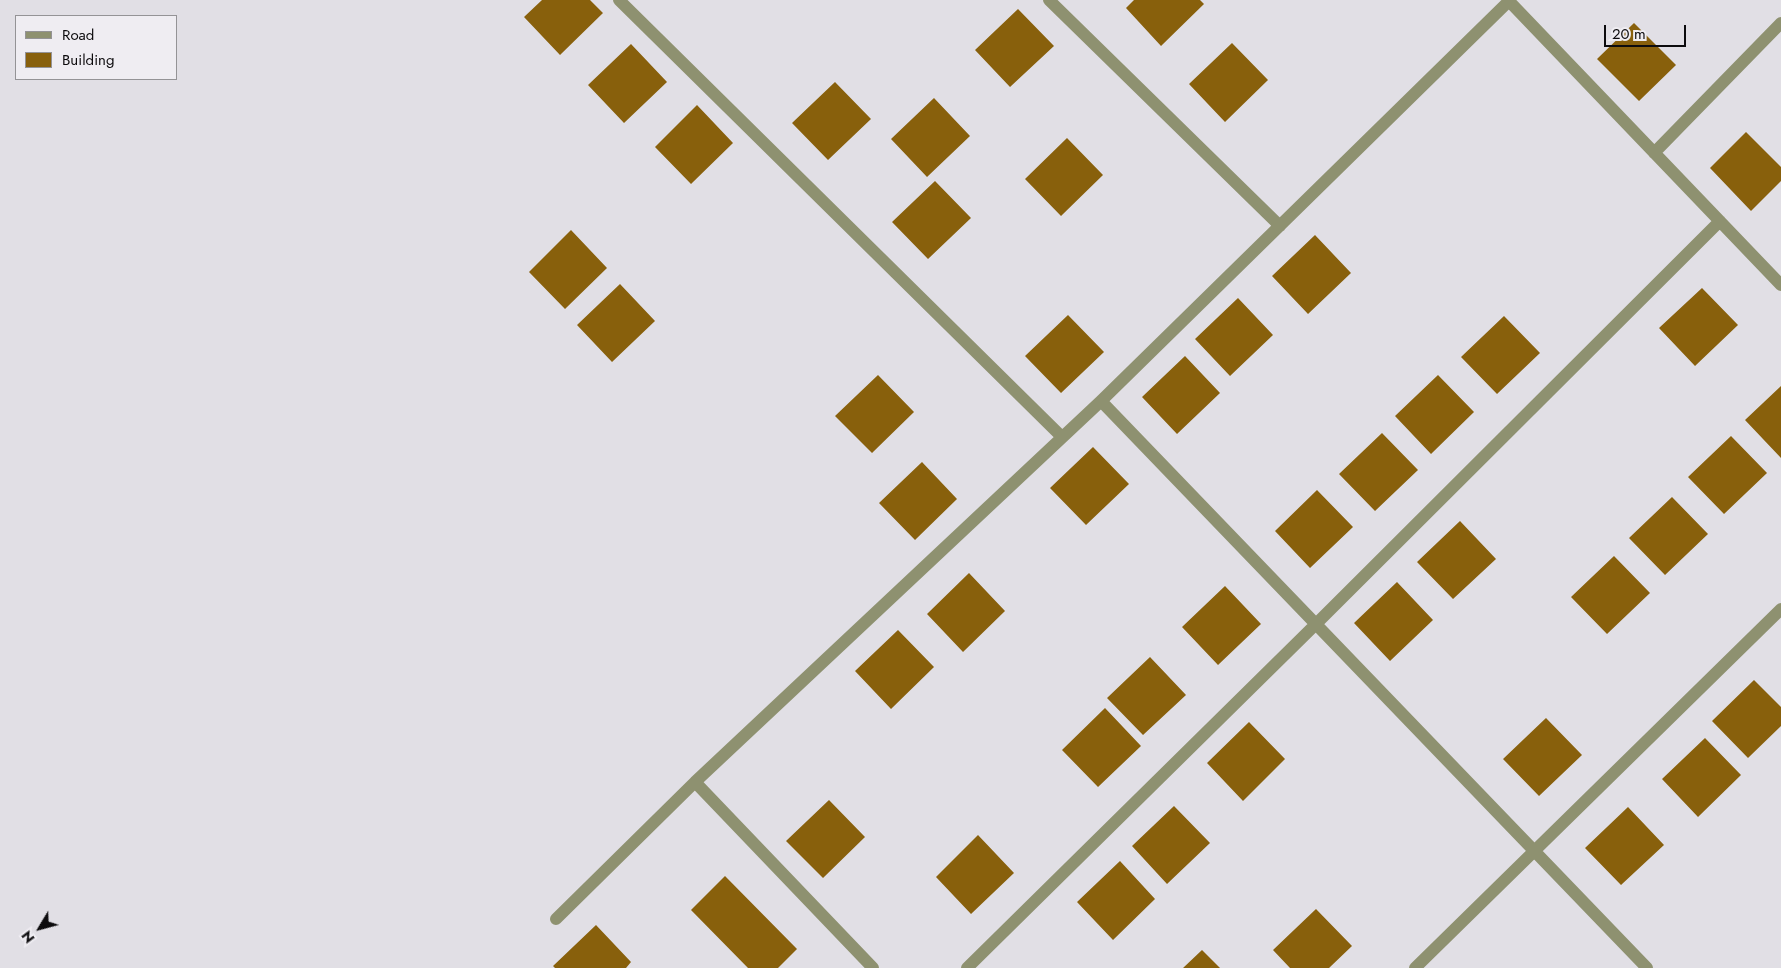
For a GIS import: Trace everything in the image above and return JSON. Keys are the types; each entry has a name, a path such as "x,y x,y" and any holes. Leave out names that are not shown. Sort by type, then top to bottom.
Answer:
{"street":[{"path":"619,0 1062,437"},
{"path":"1049,0 1280,226"},
{"path":"556,919 695,782 1101,401 1509,1 1781,285"},
{"path":"1654,153 1781,23"},
{"path":"967,968 1317,623 1720,221"},
{"path":"1101,401 1317,623 1647,968"},
{"path":"1415,968 1781,609"},
{"path":"695,782 873,968"}],"building":[{"path":"542,0 590,0 603,13 560,55 524,17"},
{"path":"1134,0 1200,0 1204,4 1161,46 1126,8"},
{"path":"1018,9 1054,46 1010,87 975,50"},
{"path":"1634,23 1676,65 1639,101 1597,59"},
{"path":"1232,43 1268,80 1225,122 1189,84"},
{"path":"631,44 667,82 624,123 588,85"},
{"path":"835,82 871,119 828,160 792,123"},
{"path":"934,98 970,136 927,177 891,139"},
{"path":"697,105 733,143 691,184 655,147"},
{"path":"1746,132 1781,167 1781,181 1751,211 1710,168"},
{"path":"1067,138 1103,175 1061,216 1025,179"},
{"path":"935,181 971,218 928,259 892,222"},
{"path":"571,230 607,268 565,309 529,272"},
{"path":"1315,235 1351,273 1308,314 1272,276"},
{"path":"620,284 655,321 612,362 577,325"},
{"path":"1702,288 1738,325 1695,366 1659,328"},
{"path":"1238,298 1273,335 1230,376 1195,339"},
{"path":"1068,315 1104,352 1061,393 1025,356"},
{"path":"1504,316 1540,353 1497,394 1461,357"},
{"path":"1185,356 1220,393 1177,434 1142,397"},
{"path":"878,375 914,412 872,453 835,416"},
{"path":"1438,375 1474,412 1431,454 1395,416"},
{"path":"1781,386 1781,458 1745,420"},
{"path":"1382,433 1418,470 1375,511 1339,474"},
{"path":"1731,436 1767,473 1724,514 1688,477"},
{"path":"1093,447 1129,484 1086,525 1050,488"},
{"path":"922,462 957,499 915,540 879,503"},
{"path":"1317,490 1353,527 1310,568 1275,531"},
{"path":"1672,497 1708,534 1665,575 1629,538"},
{"path":"1460,521 1496,559 1453,599 1417,562"},
{"path":"1614,556 1650,593 1607,634 1571,597"},
{"path":"969,573 1005,611 963,652 927,614"},
{"path":"1397,582 1433,620 1390,661 1354,623"},
{"path":"1225,586 1261,624 1218,665 1182,627"},
{"path":"898,630 934,667 891,709 855,671"},
{"path":"1150,657 1186,695 1143,735 1107,698"},
{"path":"1754,680 1781,707 1781,726 1748,758 1712,721"},
{"path":"1105,708 1141,746 1098,787 1062,750"},
{"path":"1546,718 1582,755 1539,796 1503,759"},
{"path":"1249,722 1285,759 1243,801 1207,763"},
{"path":"1705,738 1741,775 1698,817 1662,779"},
{"path":"829,800 865,837 823,878 786,841"},
{"path":"1174,806 1210,843 1167,884 1132,846"},
{"path":"1628,807 1664,845 1621,885 1585,848"},
{"path":"978,835 1014,873 971,914 936,877"},
{"path":"1120,861 1155,899 1113,940 1077,902"},
{"path":"725,876 797,949 778,968 748,968 691,910"},
{"path":"1316,909 1352,946 1329,968 1290,968 1273,950"},
{"path":"596,925 631,962 626,968 555,968 553,966"},
{"path":"1202,950 1220,968 1183,968"}]}
